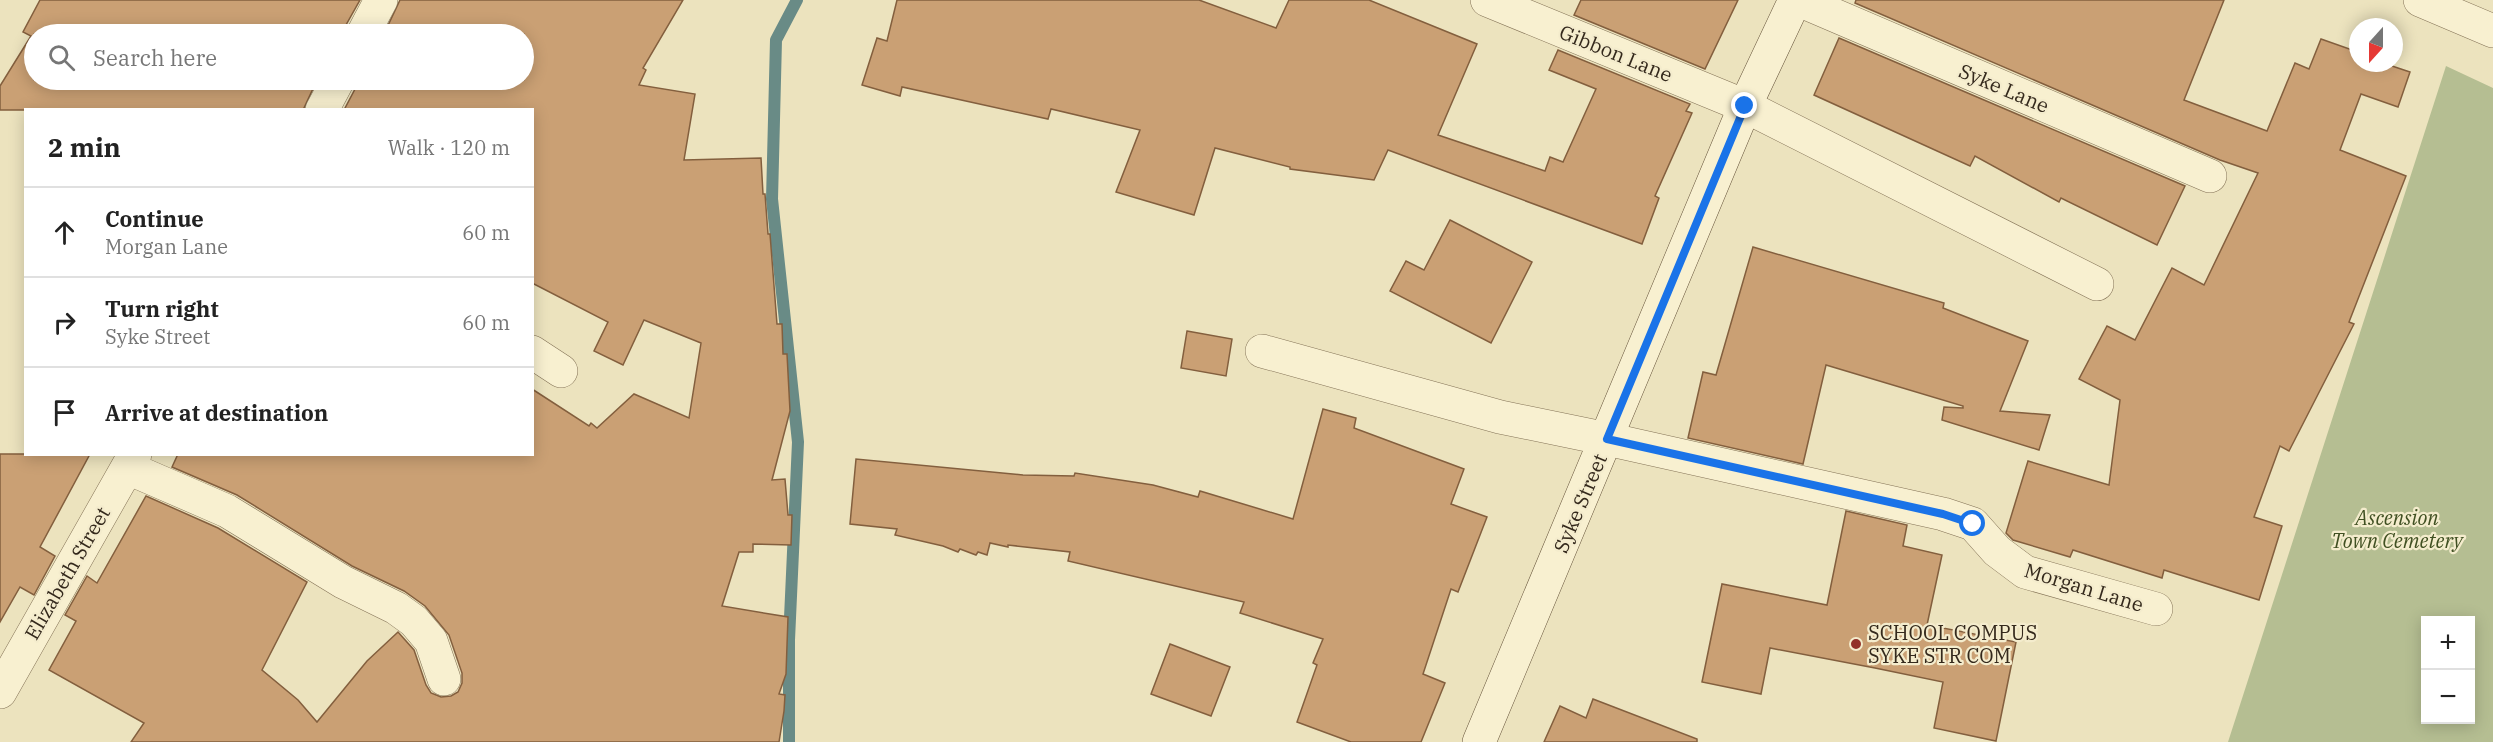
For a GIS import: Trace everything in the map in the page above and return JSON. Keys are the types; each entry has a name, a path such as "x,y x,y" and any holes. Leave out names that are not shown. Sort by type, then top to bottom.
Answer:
{"street":[{"path":"368,24 381,0"},
{"name":"Gibbon Lane","path":"1487,0 1745,106 2097,284"},
{"name":"Syke Street","path":"1479,742 1745,106 1797,0"},
{"name":"Syke Lane","path":"1797,0 2210,176"},
{"path":"2420,0 2493,31"},
{"path":"323,108 333,90"},
{"name":"Morgan Lane","path":"1262,351 1500,417 1943,514 1973,524 1997,551 2025,572 2156,609"},
{"path":"534,353 561,371"},
{"path":"131,461 227,511 343,582 396,608 414,621 431,641 444,679"},
{"name":"Elizabeth Street","path":"0,692 131,461"}],"green space":[{"name":"Ascension Town Cemetery","path":"2446,66 2493,88 2493,742 2228,742"}],"building":[{"path":"40,0 360,0 347,24 27,24"},
{"path":"400,0 683,0 643,68 646,70 639,85 695,94 684,160 761,158 777,324 782,324 783,354 787,354 790,411 772,480 785,479 788,515 792,515 791,545 753,544 753,552 739,552 722,606 788,617 786,674 779,694 785,695 779,742 131,742 144,723 49,670 76,621 65,615 87,576 97,583 146,496 218,528 307,582 262,670 298,700 317,722 367,661 398,632 414,650 431,693 441,697 451,696 458,692 462,683 462,673 449,635 425,606 404,591 352,566 237,495 172,467 177,456 534,456 534,390 589,426 591,423 597,428 634,394 689,418 701,343 644,320 623,365 594,351 608,322 534,284 534,108 345,108 354,90 534,90 534,24 389,24"},
{"path":"897,0 1199,0 1276,28 1289,0 1369,0 1477,44 1438,135 1545,171 1550,157 1563,162 1596,89 1549,70 1558,50 1690,104 1686,111 1692,113 1655,196 1659,198 1642,244 1388,150 1374,180 1290,169 1290,167 1215,148 1194,215 1116,192 1140,130 1051,109 1048,119 902,87 900,96 862,85 877,38 887,41"},
{"path":"1581,0 1738,0 1705,69 1574,15"},
{"path":"1856,0 2224,0 2184,100 2267,131 2295,63 2309,69 2321,39 2349,49 2349,72 2403,72 2403,70 2410,72 2398,107 2361,94 2340,150 2406,176 2349,322 2354,324 2289,451 2280,446 2254,517 2282,526 2259,600 2164,570 2162,578 2073,550 2070,557 2013,540 2006,533 2028,461 2109,485 2120,400 2079,379 2107,326 2135,340 2172,268 2204,285 2258,173 2220,160 1855,3"},
{"path":"1839,38 2185,186 2157,245 2061,198 2059,202 1975,156 1970,166 1814,95"},
{"path":"24,47 24,90 312,90 304,108 24,108 24,110 0,110 0,86"},
{"path":"1450,220 1532,262 1491,343 1390,291 1406,261 1424,270"},
{"path":"1753,247 1944,303 1943,308 2028,341 2000,411 2050,415 2039,450 1942,420 1944,407 1963,408 1963,406 1826,365 1803,464 1688,438 1703,372 1716,375"},
{"path":"1187,331 1232,339 1226,376 1181,368"},
{"path":"1323,409 1356,418 1354,428 1464,469 1451,504 1487,517 1458,592 1451,589 1423,674 1445,683 1421,742 1351,742 1297,722 1317,665 1313,663 1323,639 1240,613 1244,602 1068,561 1070,552 1008,545 1008,547 990,543 987,555 978,552 976,555 960,549 958,552 943,546 895,535 897,529 850,524 856,459 1023,475 1074,476 1075,473 1153,485 1198,497 1200,491 1293,519"},
{"path":"0,454 89,456 40,547 55,556 34,595 20,587 0,622"},
{"path":"1846,511 1907,525 1903,546 1942,555 1927,625 2016,642 1996,741 1934,728 1943,682 1875,668 1770,648 1761,694 1702,682 1722,584 1827,605"},
{"path":"1170,644 1230,667 1211,716 1151,694"},
{"path":"1593,699 1697,739 1697,742 1544,742 1560,706 1586,718"}],"waterway":[{"path":"789,742 789,640 798,442 772,199 776,40 797,0"}],"place":[{"name":"SCHOOL COMPUS SYKE STR COM","path":"1856,644"}],"route":[{"path":"1745,106 1607,439 1943,514 1973,524"}]}
